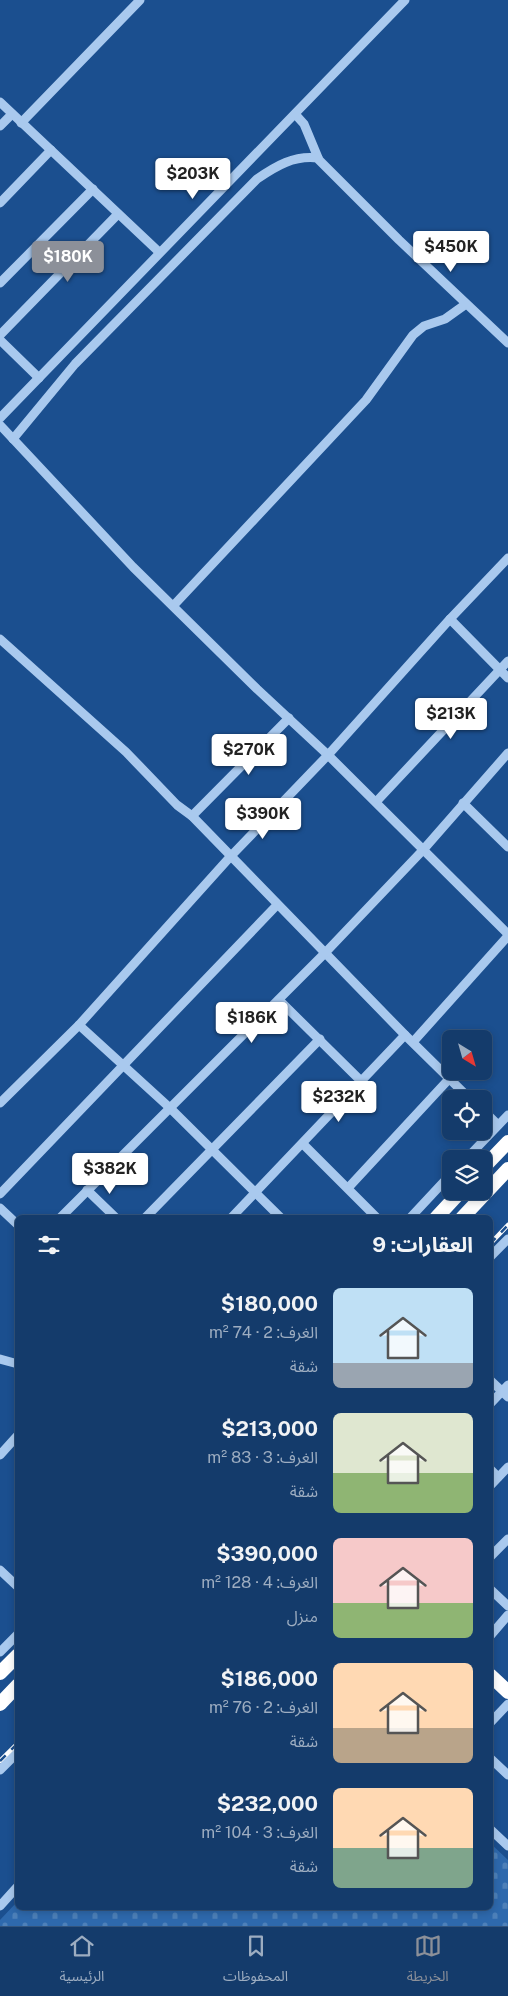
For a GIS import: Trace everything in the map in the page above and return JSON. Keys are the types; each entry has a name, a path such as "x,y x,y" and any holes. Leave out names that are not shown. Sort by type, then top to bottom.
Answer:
{"highway":[{"path":"492,1159 508,1142"},
{"path":"465,1215 508,1169"},
{"path":"439,1215 453,1200"},
{"path":"0,1673 15,1658"},
{"path":"493,1678 508,1692"},
{"path":"0,1704 15,1688"},
{"path":"493,1689 508,1703"}],"street":[{"path":"21,123 140,0"},
{"path":"0,418 405,0"},
{"path":"0,102 159,252"},
{"path":"0,126 12,114"},
{"path":"295,114 304,124 318,158 508,343"},
{"path":"0,203 51,150"},
{"path":"13,439 75,364 257,179 274,167 291,159 318,158"},
{"path":"0,283 92,189"},
{"path":"0,335 118,214"},
{"path":"174,606 366,400 413,335 424,326 444,318 466,304"},
{"path":"0,340 39,378"},
{"path":"0,425 133,566 256,689 328,755 507,931 412,1042"},
{"path":"0,1103 79,1025 230,857 328,755 450,619 508,558"},
{"path":"450,619 508,678"},
{"path":"0,639 126,752 177,805 192,816 442,1072"},
{"path":"376,802 508,661"},
{"path":"192,816 289,718"},
{"path":"63,1215 326,953 423,850 508,753"},
{"path":"463,803 507,842"},
{"path":"0,1194 277,905"},
{"path":"279,1000 362,1082"},
{"path":"79,1025 170,1108 278,1215"},
{"path":"234,1215 405,1035"},
{"path":"148,1215 320,1039"},
{"path":"348,1188 448,1080"},
{"path":"450,1080 461,1090"},
{"path":"474,1150 508,1115"},
{"path":"492,1119 498,1125"},
{"path":"303,1144 374,1215"},
{"path":"413,1215 442,1184"},
{"path":"88,1190 113,1215"},
{"path":"0,1208 15,1222"},
{"path":"493,1254 508,1239"},
{"path":"0,1359 15,1363"},
{"path":"493,1382 506,1391 493,1402"},
{"path":"0,1455 15,1438"},
{"path":"493,1483 508,1467"},
{"path":"493,1472 498,1477"},
{"path":"493,1555 508,1539"},
{"path":"0,1570 15,1584"},
{"path":"493,1592 508,1606"},
{"path":"493,1633 508,1616"},
{"path":"0,1652 15,1637"},
{"path":"493,1720 508,1703"},
{"path":"0,1770 15,1755"},
{"path":"493,1761 508,1775"},
{"path":"493,1832 508,1846"},
{"path":"0,1906 15,1889"}],"green space":[{"path":"493,1846 508,1860 508,1926 0,1926 0,1920 15,1904 15,1910 493,1910"}],"railway":[{"path":"493,1241 508,1225"},
{"path":"0,1761 15,1746"}]}
